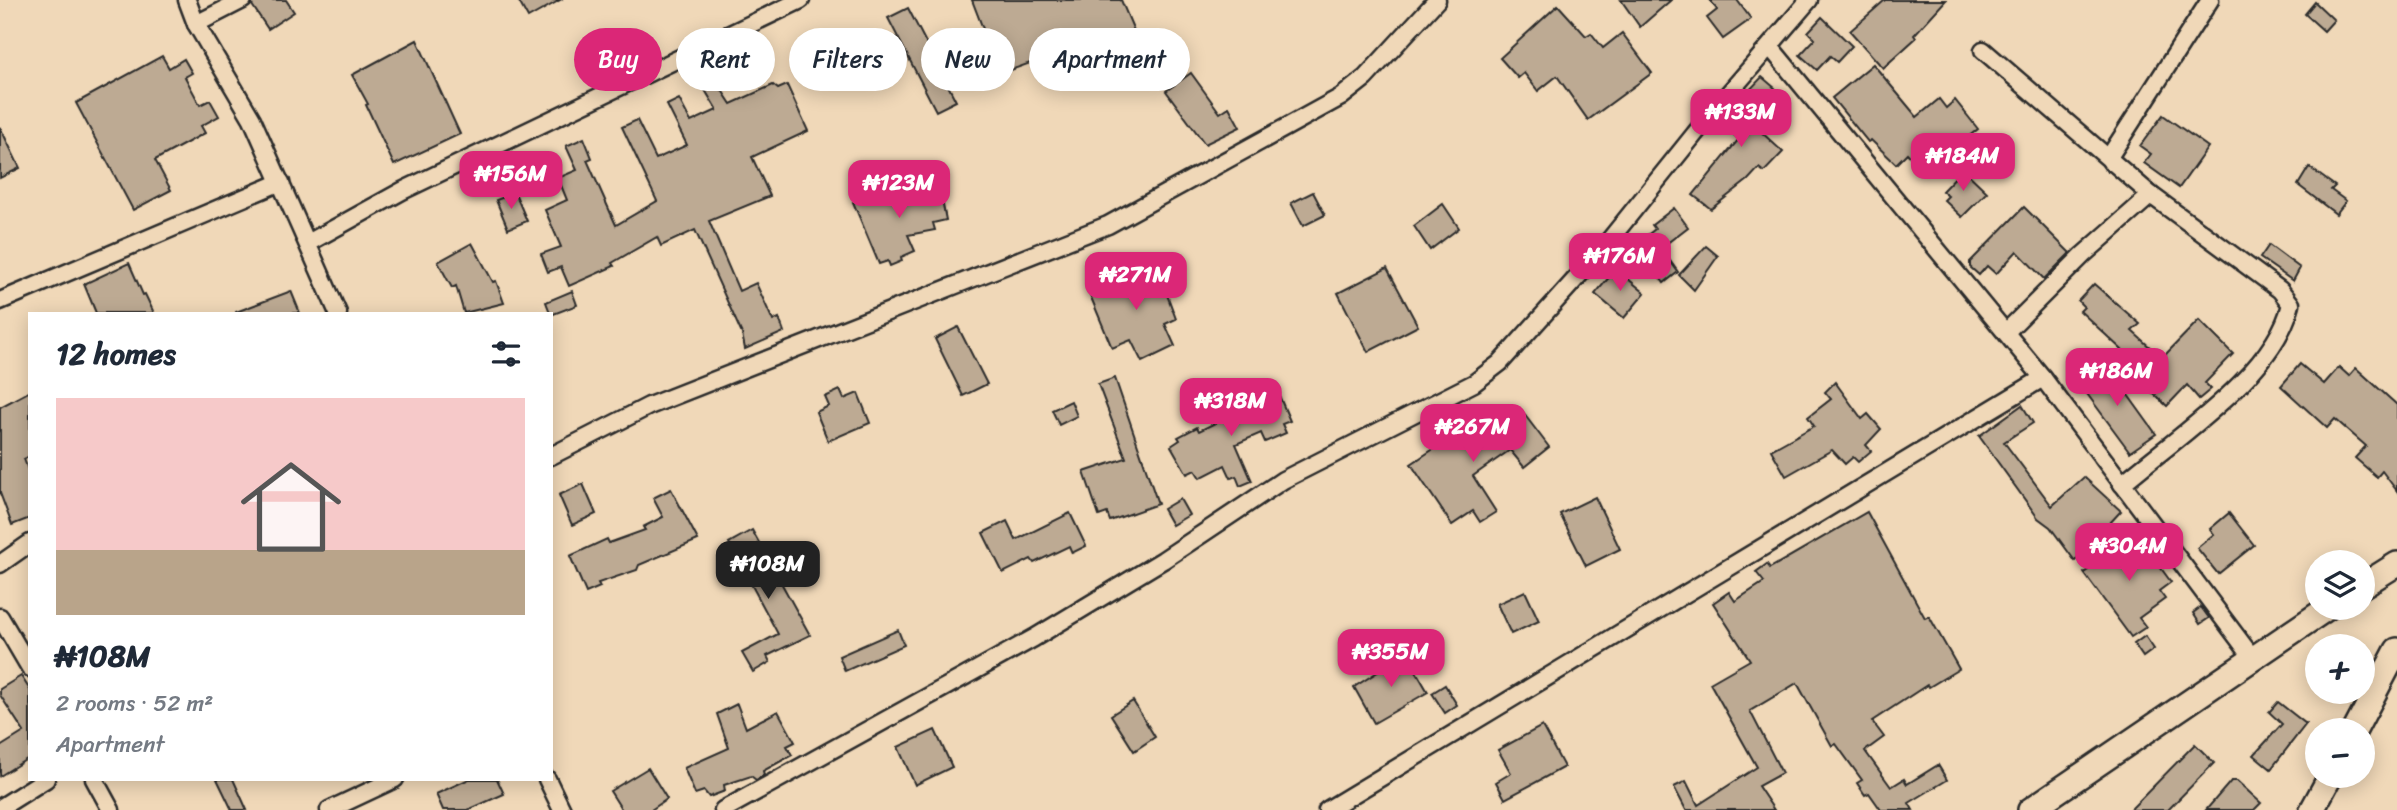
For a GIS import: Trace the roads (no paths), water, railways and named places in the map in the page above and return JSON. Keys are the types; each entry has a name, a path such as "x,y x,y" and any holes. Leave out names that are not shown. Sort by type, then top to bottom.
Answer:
{"street":[{"path":"187,0 196,24 252,119 338,312"},
{"path":"196,24 243,0"},
{"path":"309,243 402,191 801,0"},
{"path":"553,455 649,406 1108,225 1341,97 1365,78 1437,0"},
{"path":"723,810 1034,638 1283,480 1474,383 1500,363 1599,253 1710,115 1810,0"},
{"path":"2111,162 2111,154 2210,0"},
{"path":"1771,48 2043,378 2252,657"},
{"path":"1983,50 2151,195 2280,290 2291,304 2286,326 2272,348 2235,388 2122,484"},
{"path":"0,300 281,182"},
{"path":"2006,332 2099,239 2151,195"},
{"path":"1327,810 2043,378"},
{"path":"0,564 28,544"},
{"path":"2375,578 2397,564"},
{"path":"0,617 28,665"},
{"path":"2030,810 2309,620"},
{"path":"2361,718 2397,650"},
{"path":"0,808 43,781"},
{"path":"95,781 111,810"},
{"path":"329,810 391,781"},
{"path":"548,781 562,810"},
{"path":"2312,810 2324,788"}]}
